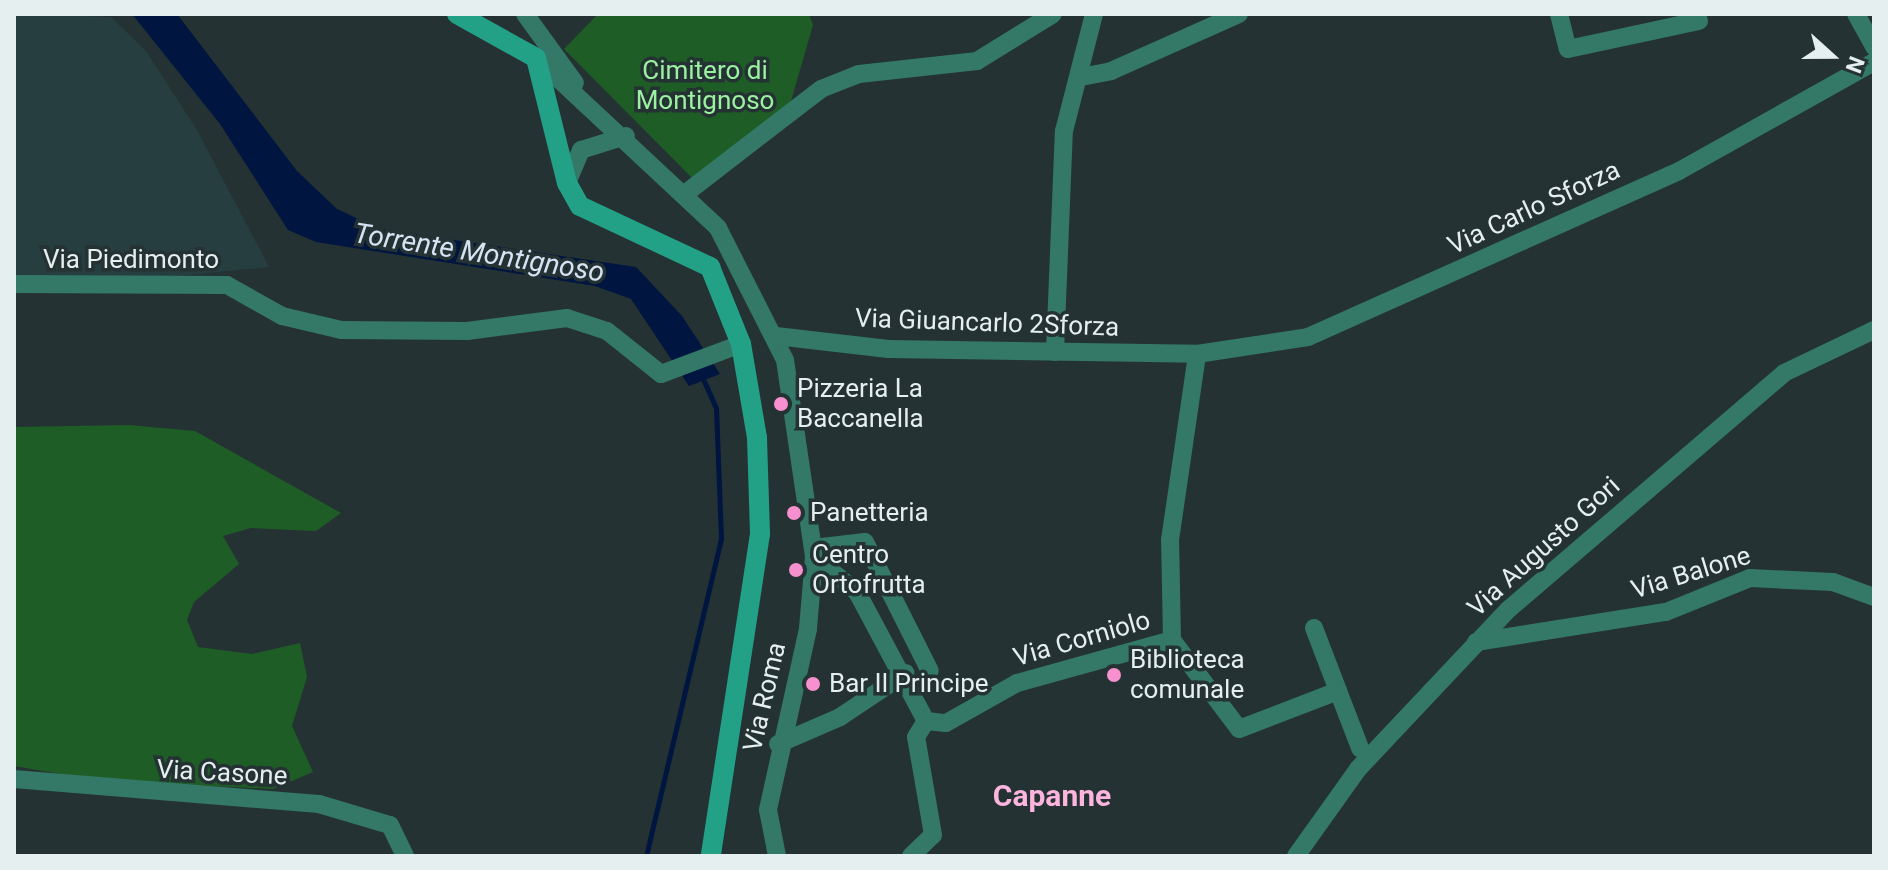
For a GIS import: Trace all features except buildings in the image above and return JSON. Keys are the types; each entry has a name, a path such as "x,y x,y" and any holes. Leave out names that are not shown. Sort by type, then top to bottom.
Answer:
{"street":[{"path":"457,14 536,58 583,95"},
{"path":"525,14 583,95"},
{"path":"686,193 821,89 859,74 977,61 1053,14"},
{"path":"1055,352 1064,131 1081,77 1094,14"},
{"path":"1081,77 1111,71 1239,14"},
{"path":"1559,14 1568,49 1699,21"},
{"path":"1856,14 1874,47"},
{"path":"536,58 567,183 580,206 710,267 757,438 760,534 711,856"},
{"name":"Via Carlo Sforza","path":"1197,354 1260,349 1334,326 1679,171 1874,62"},
{"name":"Via Roma","path":"583,95 686,193 739,260 776,336 814,553 808,629 778,744 768,810 777,856"},
{"path":"567,183 581,150 626,136"},
{"name":"Via Piedimonto","path":"14,284 227,285 282,316 341,330 467,331 567,318 607,331 652,371 671,372 734,346"},
{"name":"Via Augusto Gori","path":"1296,856 1358,769 1476,642 1784,373 1874,330"},
{"name":"Via Giuancarlo 2Sforza","path":"776,336 888,349 1197,354"},
{"name":"Via Corniolo","path":"926,721 946,723 1017,683 1172,640 1170,540 1197,354"},
{"path":"814,553 865,542 930,671"},
{"path":"814,553 863,600 906,673 926,721 916,737 933,835 911,856"},
{"name":"Via Balone","path":"1476,642 1666,612 1750,578 1833,582 1874,597"},
{"path":"863,600 889,586"},
{"path":"1314,628 1360,748"},
{"path":"1172,640 1239,729 1338,691"},
{"path":"778,744 840,717 906,673"},
{"name":"Via Casone","path":"14,779 319,804 390,825 405,856"}],"shaded area":[{"path":"14,14 111,17 146,51 197,130 269,267 148,279 14,277"}],"green space":[{"name":"Cimitero di Montignoso","path":"598,14 809,14 813,25 791,101 756,141 694,180 564,49"},
{"path":"129,425 195,431 341,513 316,531 251,528 223,536 239,564 194,602 187,620 198,647 252,654 300,643 307,677 292,726 313,772 273,789 96,780 14,766 14,427"}],"water":[{"path":"132,14 177,14 297,171 337,209 380,229 636,267 682,316 720,374 689,386 631,299 595,286 316,242 288,230 220,124"}],"waterway":[{"name":"Torrente Montignoso","path":"646,856 721,538 716,408 702,377"}],"place":[{"name":"Pizzeria La Baccanella","path":"781,404"},
{"name":"Panetteria","path":"794,513"},
{"name":"Centro Ortofrutta","path":"796,570"},
{"name":"Biblioteca comunale","path":"1114,675"},
{"name":"Bar Il Principe","path":"813,684"}],"district":[{"name":"Capanne","path":"1052,796"}]}
